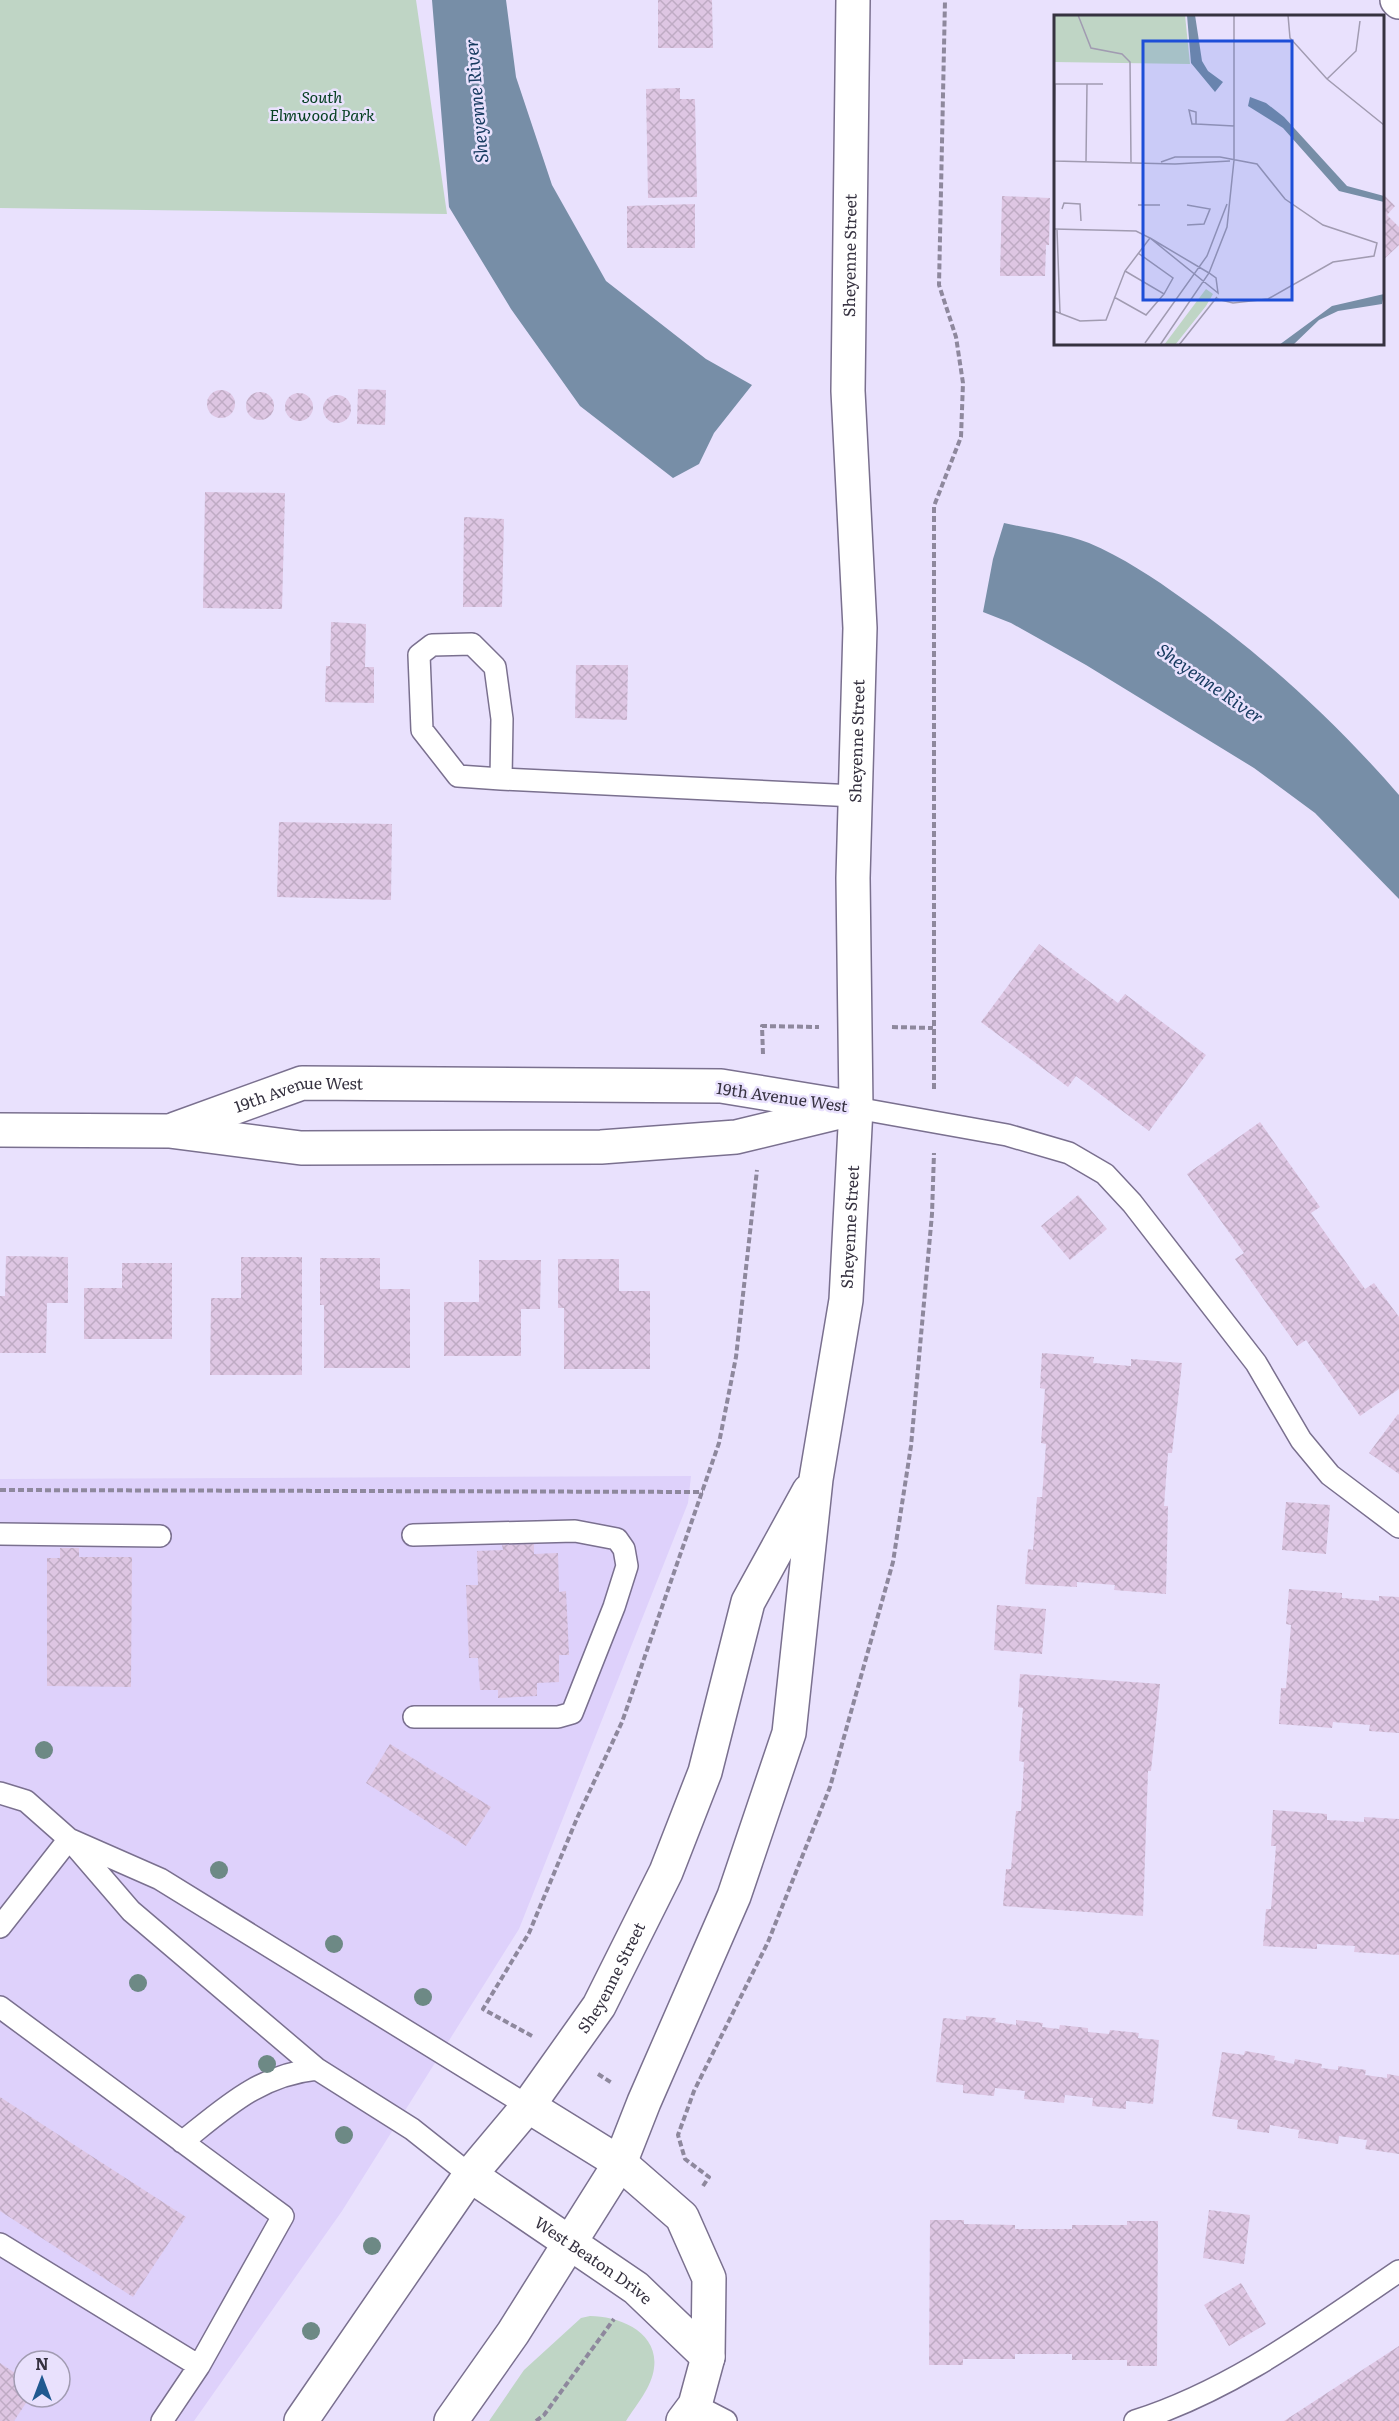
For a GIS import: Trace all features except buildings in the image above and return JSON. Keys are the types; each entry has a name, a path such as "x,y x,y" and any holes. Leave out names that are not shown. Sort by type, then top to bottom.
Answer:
{"main road":[{"name":"Sheyenne Street","path":"451,2421 513,2333 620,2163 644,2102 734,1896 789,1733 816,1479 846,1300 856,1108 853,878 860,628 848,391 853,0"},
{"name":"19th Avenue West","path":"169,1131 302,1083 720,1086 856,1108"},
{"name":"19th Avenue West","path":"0,1130 169,1131 301,1148 601,1147 736,1137 856,1108"},
{"name":"Sheyenne Street","path":"301,2421 470,2175 528,2106 599,2006 666,1872 705,1772 748,1602 816,1479"},
{"path":"528,2106 620,2163 682,2217 709,2278 708,2357 689,2413"},
{"name":"West Beaton Drive","path":"470,2175 636,2288 708,2357"}],"lane":[{"path":"501,779 502,719 495,668 472,644 432,645 419,655 422,730 458,776 501,779 855,796"},
{"path":"856,1108 1007,1135 1069,1153 1105,1174 1132,1203 1256,1363 1301,1440 1339,1482 1399,1527"},
{"path":"413,1535 575,1531 599,1534 617,1539 624,1549 627,1566 614,1607 572,1713 558,1717 414,1717"},
{"path":"0,1534 160,1536"},
{"path":"0,1793 26,1800 69,1839 131,1911 317,2069 412,2129 470,2175"},
{"path":"69,1839 160,1879 528,2106"},
{"path":"0,1927 69,1839"},
{"path":"0,2007 283,2216 199,2366 162,2421"},
{"path":"182,2142 239,2096 291,2072 317,2069"},
{"path":"0,2244 199,2366"},
{"path":"1135,2421 1170,2410 1271,2359 1399,2271"},
{"path":"689,2413 726,2421"}],"path":[{"path":"0,1490 703,1492"},
{"path":"536,2421 544,2415 613,2320"}],"shaded area":[{"path":"691,1476 688,1503 519,1929 342,2211 194,2421 0,2421 0,1479"}],"green space":[{"name":"South Elmwood Park","path":"0,0 416,0 447,214 0,208"},
{"path":"590,2316 613,2319 635,2328 644,2336 654,2355 653,2375 643,2396 626,2421 489,2421 524,2370 581,2318"}],"water":[{"name":"Sheyenne River","path":"432,0 506,0 516,77 552,185 606,281 706,359 752,385 714,433 699,464 673,478 580,406 511,309 449,207"},
{"name":"Sheyenne River","path":"1004,523 1089,543 1138,568 1213,620 1270,666 1324,715 1399,795 1399,899 1315,813 1254,768 1086,665 1011,623 983,612 993,559"}]}
